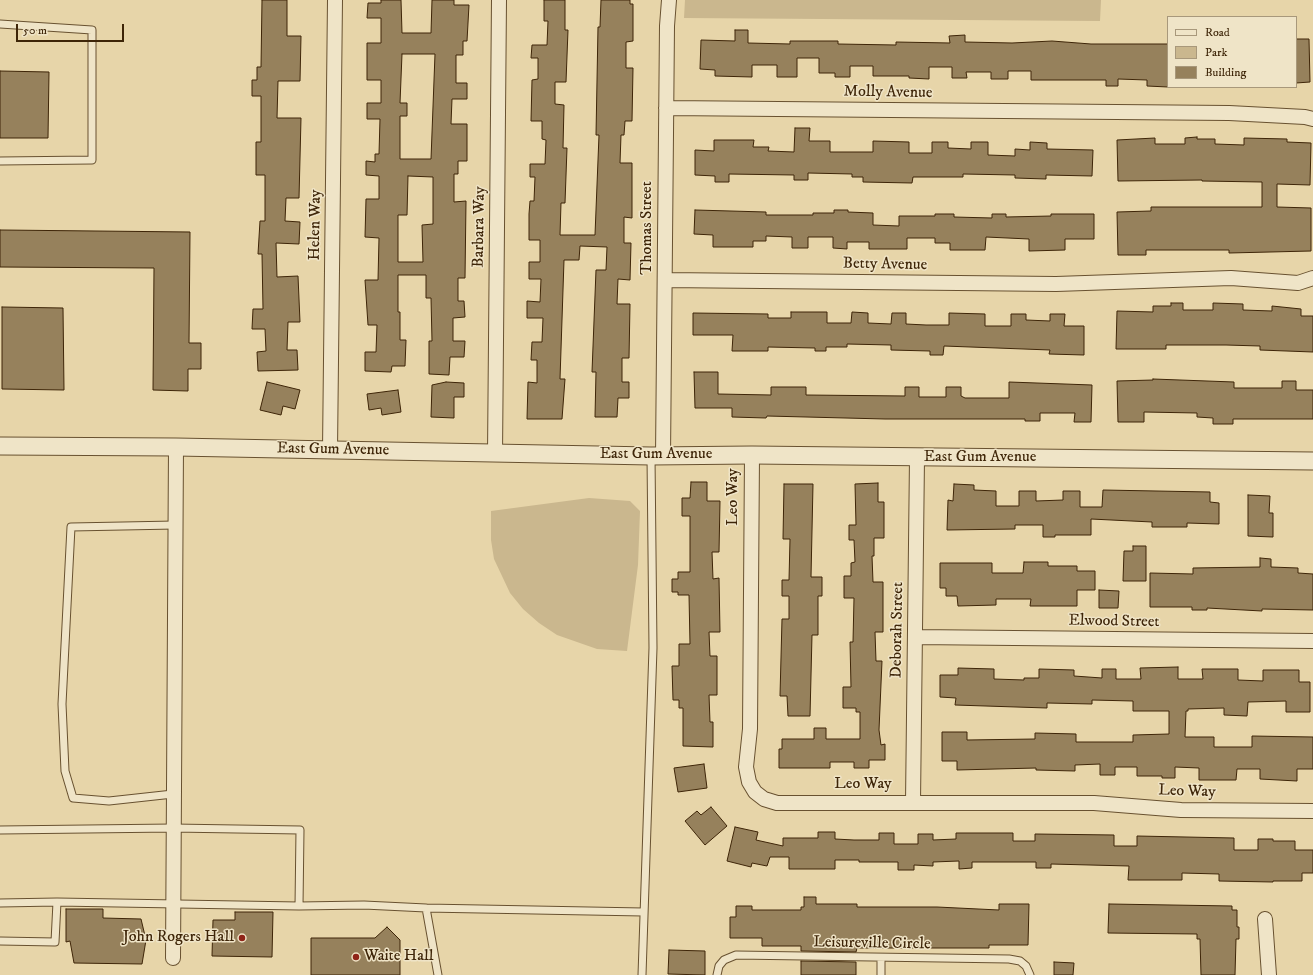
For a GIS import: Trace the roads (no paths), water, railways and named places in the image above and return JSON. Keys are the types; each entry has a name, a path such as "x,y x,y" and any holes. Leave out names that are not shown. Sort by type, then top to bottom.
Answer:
{"street":[{"name":"Helen Way","path":"330,450 335,0"},
{"name":"Barbara Way","path":"495,454 500,0"},
{"name":"Thomas Street","path":"657,456 665,280 666,108 669,0"},
{"name":"Molly Avenue","path":"666,108 1229,113 1305,117 1313,119"},
{"name":"Betty Avenue","path":"665,280 1056,284 1232,278 1298,283 1313,278"},
{"name":"East Gum Avenue","path":"0,446 176,447 657,456 752,455 916,458 1313,461"},
{"path":"173,958 176,447"},
{"name":"Leo Way","path":"752,455 750,729 746,767 749,782 755,792 764,799 777,803 1094,803 1169,809 1313,811"},
{"name":"Deborah Street","path":"913,802 916,458"},
{"name":"Elwood Street","path":"915,637 1313,641"},
{"path":"1265,919 1269,975"}],"lane":[{"path":"0,24 92,30 92,160 0,161"},
{"path":"642,975 657,456"},
{"path":"173,794 109,801 73,798 66,771 62,704 70,527 175,525"},
{"path":"0,830 173,828 300,830 299,906"},
{"path":"0,941 55,942 57,902"},
{"path":"0,903 173,903 299,906 364,905 426,908 643,912"},
{"path":"426,908 438,975"},
{"name":"Leisureville Circle","path":"717,975 719,966 724,960 736,955 1015,959 1026,966 1030,975"},
{"path":"881,958 881,975"}],"place":[{"name":"John Rogers Hall","path":"242,938"},
{"name":"Waite Hall","path":"356,957"}]}
